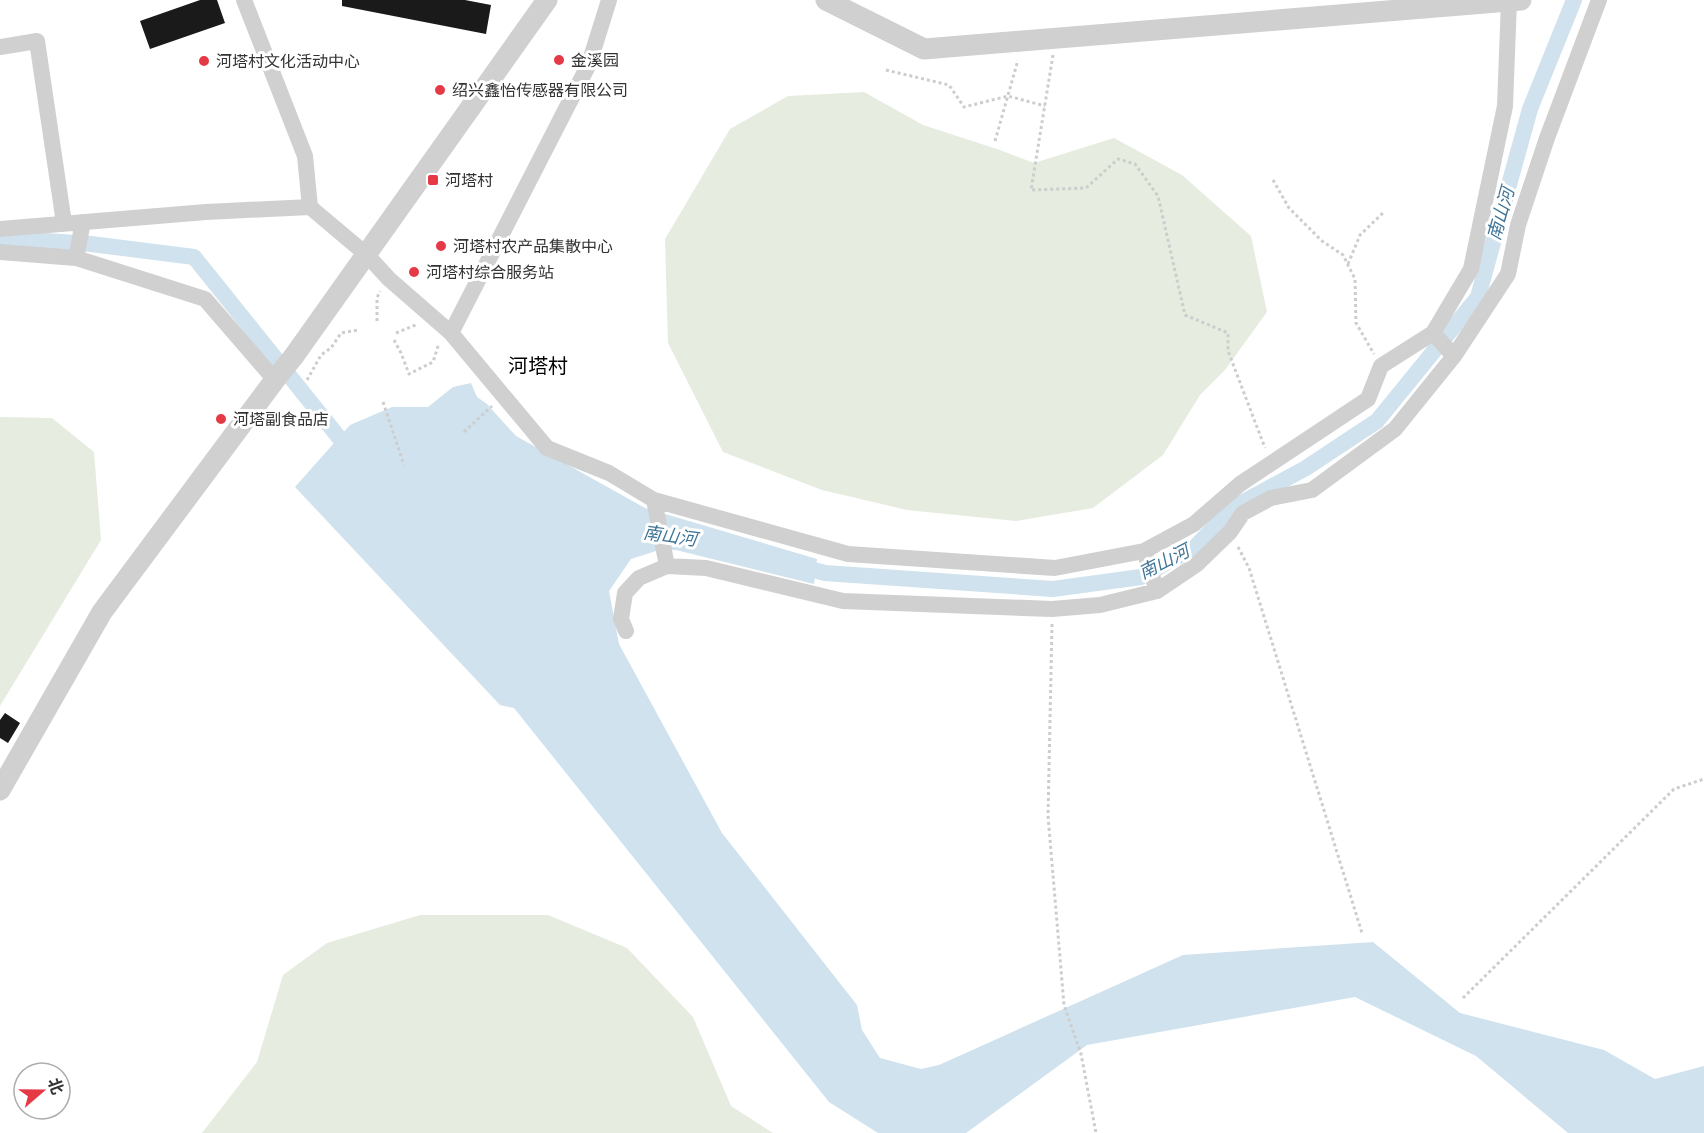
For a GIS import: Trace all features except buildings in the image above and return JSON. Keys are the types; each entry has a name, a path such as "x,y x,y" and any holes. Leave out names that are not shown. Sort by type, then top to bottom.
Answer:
{"street":[{"path":"244,0 305,156 310,207"},
{"path":"0,790 102,612 294,356 547,0"},
{"path":"443,326 589,64 609,0"},
{"path":"0,229 310,207 367,255 389,279 443,326 546,448 609,473 654,500 848,554 1055,568 1144,551 1194,524 1240,484 1368,399 1381,366 1433,333 1471,269 1505,106 1515,1 924,49 826,0"},
{"path":"626,631 621,619 625,593 639,578 667,566 706,568 843,601 1052,609 1100,605 1157,591 1197,564 1230,532 1243,513 1271,498 1312,490 1395,429 1454,356 1508,274 1518,225 1546,138 1599,0"},
{"path":"0,47 38,41 64,223"},
{"path":"76,258 83,222"},
{"path":"0,252 76,258 205,299 276,378"},
{"path":"1433,333 1454,356"},
{"path":"654,500 667,566"},
{"path":"1144,551 1157,591"}],"path":[{"path":"1056,38 1031,190 1086,188 1118,159 1136,164 1158,196 1185,315 1228,333 1228,351 1270,464"},
{"path":"995,141 1023,40"},
{"path":"885,70 949,85 964,107 1008,96 1045,106"},
{"path":"1273,180 1289,208 1322,241 1343,255 1355,279 1356,323 1381,366"},
{"path":"1348,264 1360,235 1385,211"},
{"path":"377,321 377,298 389,279"},
{"path":"394,340 409,374 433,362 443,326 396,333"},
{"path":"307,380 321,355 331,348 341,333 358,330"},
{"path":"464,432 502,397"},
{"path":"383,402 404,465"},
{"path":"1230,532 1249,568 1362,933"},
{"path":"1052,609 1048,816 1064,1005 1081,1054 1096,1133"},
{"path":"1464,998 1674,789 1704,779"}],"shaded area":[{"path":"864,92 923,125 1034,163 1114,138 1182,175 1251,236 1267,312 1225,370 1200,395 1163,455 1093,508 1016,521 907,510 822,490 723,452 668,343 665,239 730,129 788,96"},
{"path":"0,417 52,418 94,452 101,540 0,706"},
{"path":"420,915 548,915 627,948 693,1017 731,1106 773,1133 202,1133 257,1062 283,975 327,943"}],"water":[{"path":"471,383 477,397 487,404 516,436 645,508 817,559 814,584 676,550 656,551 631,559 609,591 619,644 722,833 857,1005 862,1030 880,1058 921,1069 939,1065 1183,955 1373,942 1460,1013 1604,1050 1655,1079 1704,1066 1704,1133 1568,1133 1476,1056 1355,997 1087,1045 966,1133 878,1133 829,1102 514,708 500,705 295,487 350,425 392,407 428,407 453,387"}],"waterway":[{"name":"南山河","path":"795,565 825,573 1053,589 1141,577 1195,547 1234,507 1306,468 1377,421 1478,297 1530,109 1574,0"},
{"path":"0,238 91,244 194,257 353,455"}],"place":[{"name":"金溪园","path":"559,60"},
{"name":"河塔村文化活动中心","path":"204,61"},
{"name":"绍兴鑫怡传感器有限公司","path":"440,90"},
{"name":"河塔村","path":"433,180"},
{"name":"河塔村农产品集散中心","path":"441,246"},
{"name":"河塔村综合服务站","path":"414,272"},
{"name":"河塔副食品店","path":"221,419"}],"district":[{"name":"河塔村","path":"538,366"}]}
